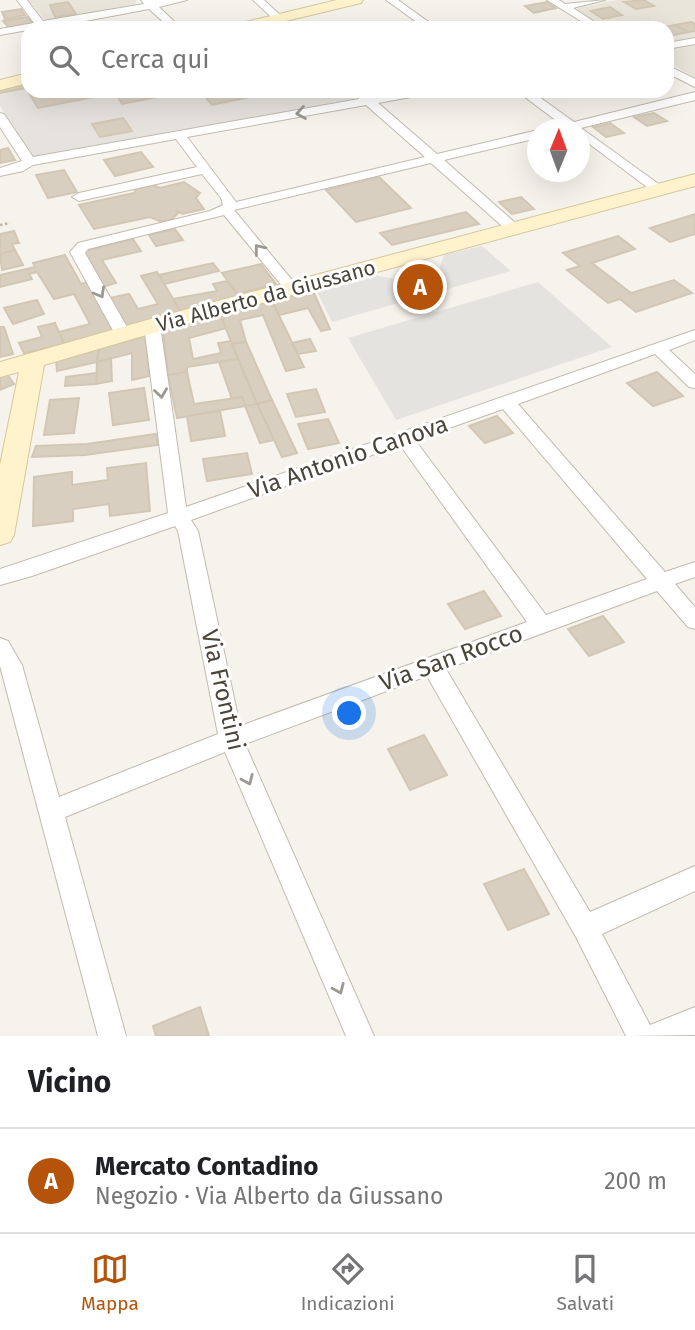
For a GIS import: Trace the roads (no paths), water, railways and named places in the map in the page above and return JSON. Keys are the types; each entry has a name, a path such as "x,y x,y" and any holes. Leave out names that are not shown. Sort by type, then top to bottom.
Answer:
{"street":[{"path":"22,0 37,21"},
{"path":"64,21 149,3 182,0"},
{"path":"258,0 282,21"},
{"path":"290,21 356,0"},
{"path":"391,0 422,21"},
{"path":"552,0 587,21"},
{"path":"564,7 600,0"},
{"path":"149,3 168,21"},
{"path":"0,32 21,29"},
{"path":"674,45 695,41"},
{"path":"674,72 695,84"},
{"path":"0,85 21,80"},
{"path":"590,125 695,96"},
{"path":"365,98 514,230"},
{"path":"0,172 18,169 29,162 384,98"},
{"path":"533,98 561,119"},
{"path":"0,117 29,162"},
{"path":"178,134 228,198 228,208 292,289"},
{"path":"123,334 77,252 90,243 527,136"},
{"path":"590,140 660,190"},
{"path":"79,197 205,169"},
{"name":"Via Alberto da Giussano","path":"0,370 152,325 695,180"},
{"name":"Via Frontini","path":"152,325 178,515 188,531 231,739 360,1036"},
{"name":"Via Antonio Canova","path":"0,577 25,571 695,335"},
{"path":"657,348 695,383"},
{"path":"0,534 33,361"},
{"path":"505,400 695,621"},
{"path":"404,438 542,626"},
{"name":"Via San Rocco","path":"51,811 231,739 695,569"},
{"path":"0,647 11,665 112,1036"},
{"path":"431,664 585,928 641,1036"},
{"path":"585,928 695,878"},
{"path":"657,1036 695,1021"}],"place":[{"name":"Mercato Contadino","path":"420,287"}]}
